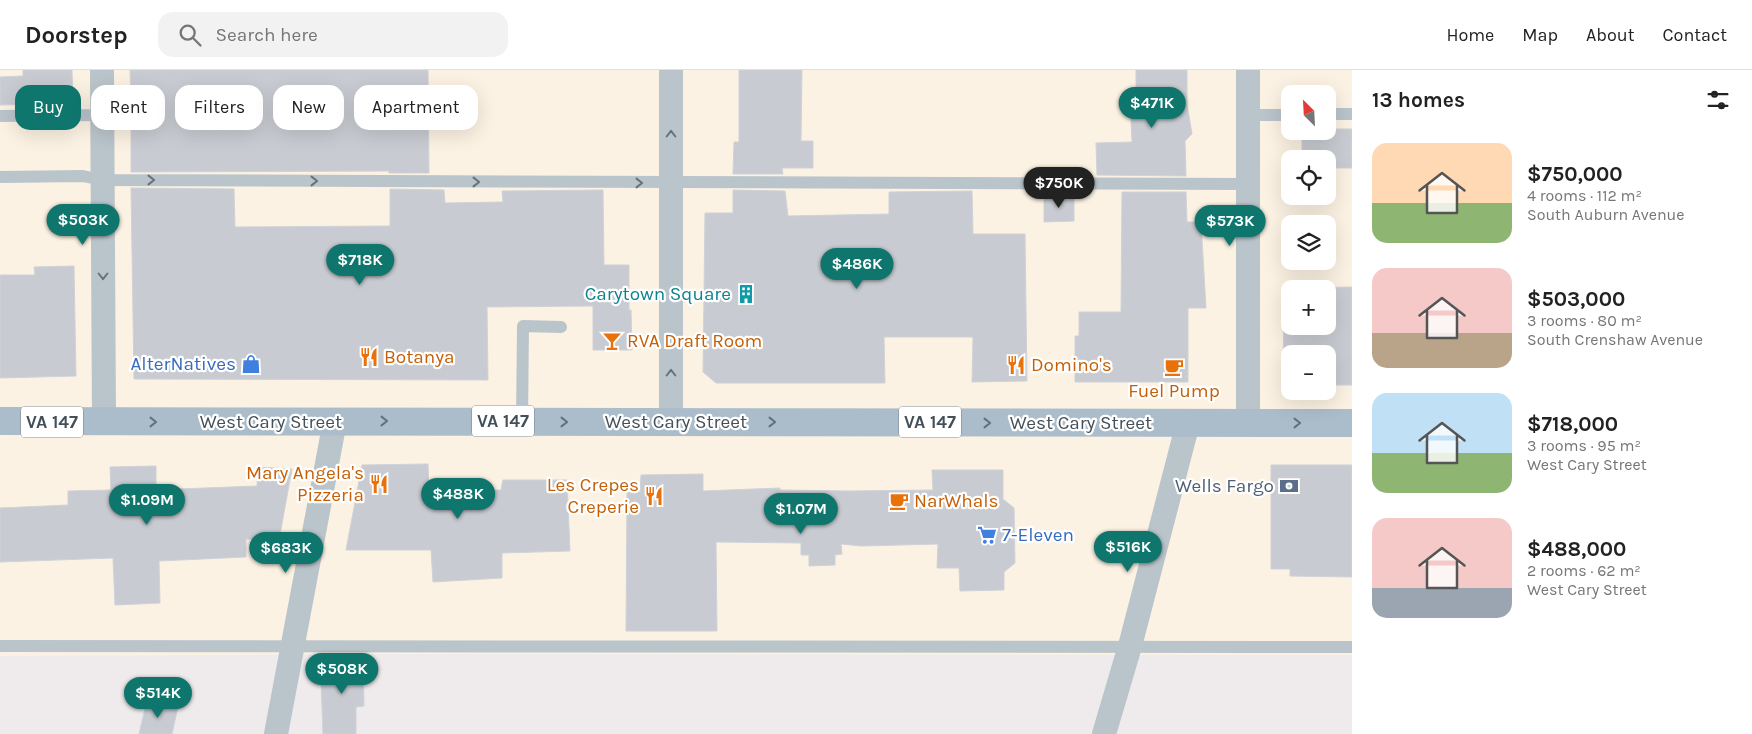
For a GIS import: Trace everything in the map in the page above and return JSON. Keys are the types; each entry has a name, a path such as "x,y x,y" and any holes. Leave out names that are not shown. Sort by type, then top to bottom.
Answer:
{"main road":[{"name":"West Cary Street","path":"0,421 1352,423"}],"street":[{"path":"102,70 102,85"},
{"path":"671,70 671,422"},
{"path":"1248,70 1248,423"},
{"path":"103,130 104,422"},
{"path":"276,734 335,421"},
{"path":"1104,734 1130,646 1188,423"}],"lane":[{"path":"1336,114 1352,114"},
{"path":"0,116 91,115"},
{"path":"1248,115 1281,115"},
{"path":"0,177 84,176 102,180 1249,184"},
{"path":"522,421 522,326 561,327"},
{"path":"0,646 1352,647"}],"shaded area":[{"path":"0,70 1352,70 1352,655 376,654 0,656"}],"building":[{"path":"23,70 72,70 72,85 15,85 15,105 0,105 0,77 23,76"},
{"path":"130,70 428,70 428,85 354,85 354,130 429,130 429,173 389,173 389,171 131,172 131,130 165,130 165,85 130,85"},
{"path":"739,70 802,70 801,141 813,141 813,168 782,168 783,174 733,174 734,142 739,142"},
{"path":"1136,70 1187,70 1187,104 1192,134 1185,141 1186,176 1097,175 1096,143 1132,142 1130,100 1136,99"},
{"path":"1336,129 1352,129 1352,168 1336,168 1336,150 1302,150 1302,140 1336,140"},
{"path":"131,188 234,189 235,227 390,226 390,189 444,190 445,203 503,202 502,191 603,190 604,265 629,265 629,310 631,310 632,350 593,350 593,306 487,307 488,380 134,379"},
{"path":"733,190 785,191 788,216 889,214 889,192 972,191 973,234 1025,234 1027,381 972,382 973,337 884,337 885,383 716,383 703,372 705,213 733,213"},
{"path":"1122,192 1186,192 1187,222 1201,222 1206,308 1188,308 1188,382 1075,382 1075,336 1079,336 1079,312 1121,312"},
{"path":"1044,197 1074,197 1074,221 1044,222"},
{"path":"74,266 76,376 0,378 0,275 35,275 34,267"},
{"path":"1336,287 1352,287 1352,385 1336,385 1336,345 1283,345 1284,335 1336,335"},
{"path":"428,464 429,491 501,490 503,480 567,480 570,551 502,553 502,578 433,582 431,550 346,550 362,465"},
{"path":"1271,465 1352,465 1352,577 1290,576 1290,569 1271,569"},
{"path":"156,466 156,487 178,487 178,489 257,486 258,467 292,469 279,540 246,539 246,557 159,561 160,603 115,605 113,558 0,562 0,508 68,505 68,491 111,490 110,467"},
{"path":"932,470 1003,470 1003,499 1014,508 1015,563 1004,572 1004,590 960,591 959,568 937,568 938,544 861,546 841,544 842,554 835,555 835,565 809,566 809,555 801,555 801,543 716,542 717,631 626,631 627,492 640,492 641,475 703,474 703,491 780,488 780,490 850,491 933,490"},
{"path":"363,657 364,706 356,707 356,734 323,734 321,680 327,680 326,658"},
{"path":"147,700 178,707 172,734 139,734"}],"place":[{"name":"Carytown Square","path":"746,294"},
{"name":"RVA Draft Room","path":"612,341"},
{"name":"Botanya","path":"369,357"},
{"name":"AlterNatives","path":"251,364"},
{"name":"Domino's","path":"1016,365"},
{"name":"Fuel Pump","path":"1174,367"},
{"name":"Mary Angela's Pizzeria","path":"379,484"},
{"name":"Wells Fargo","path":"1289,486"},
{"name":"Les Crepes Creperie","path":"654,496"},
{"name":"NarWhals","path":"899,501"},
{"name":"7-Eleven","path":"987,535"}]}
